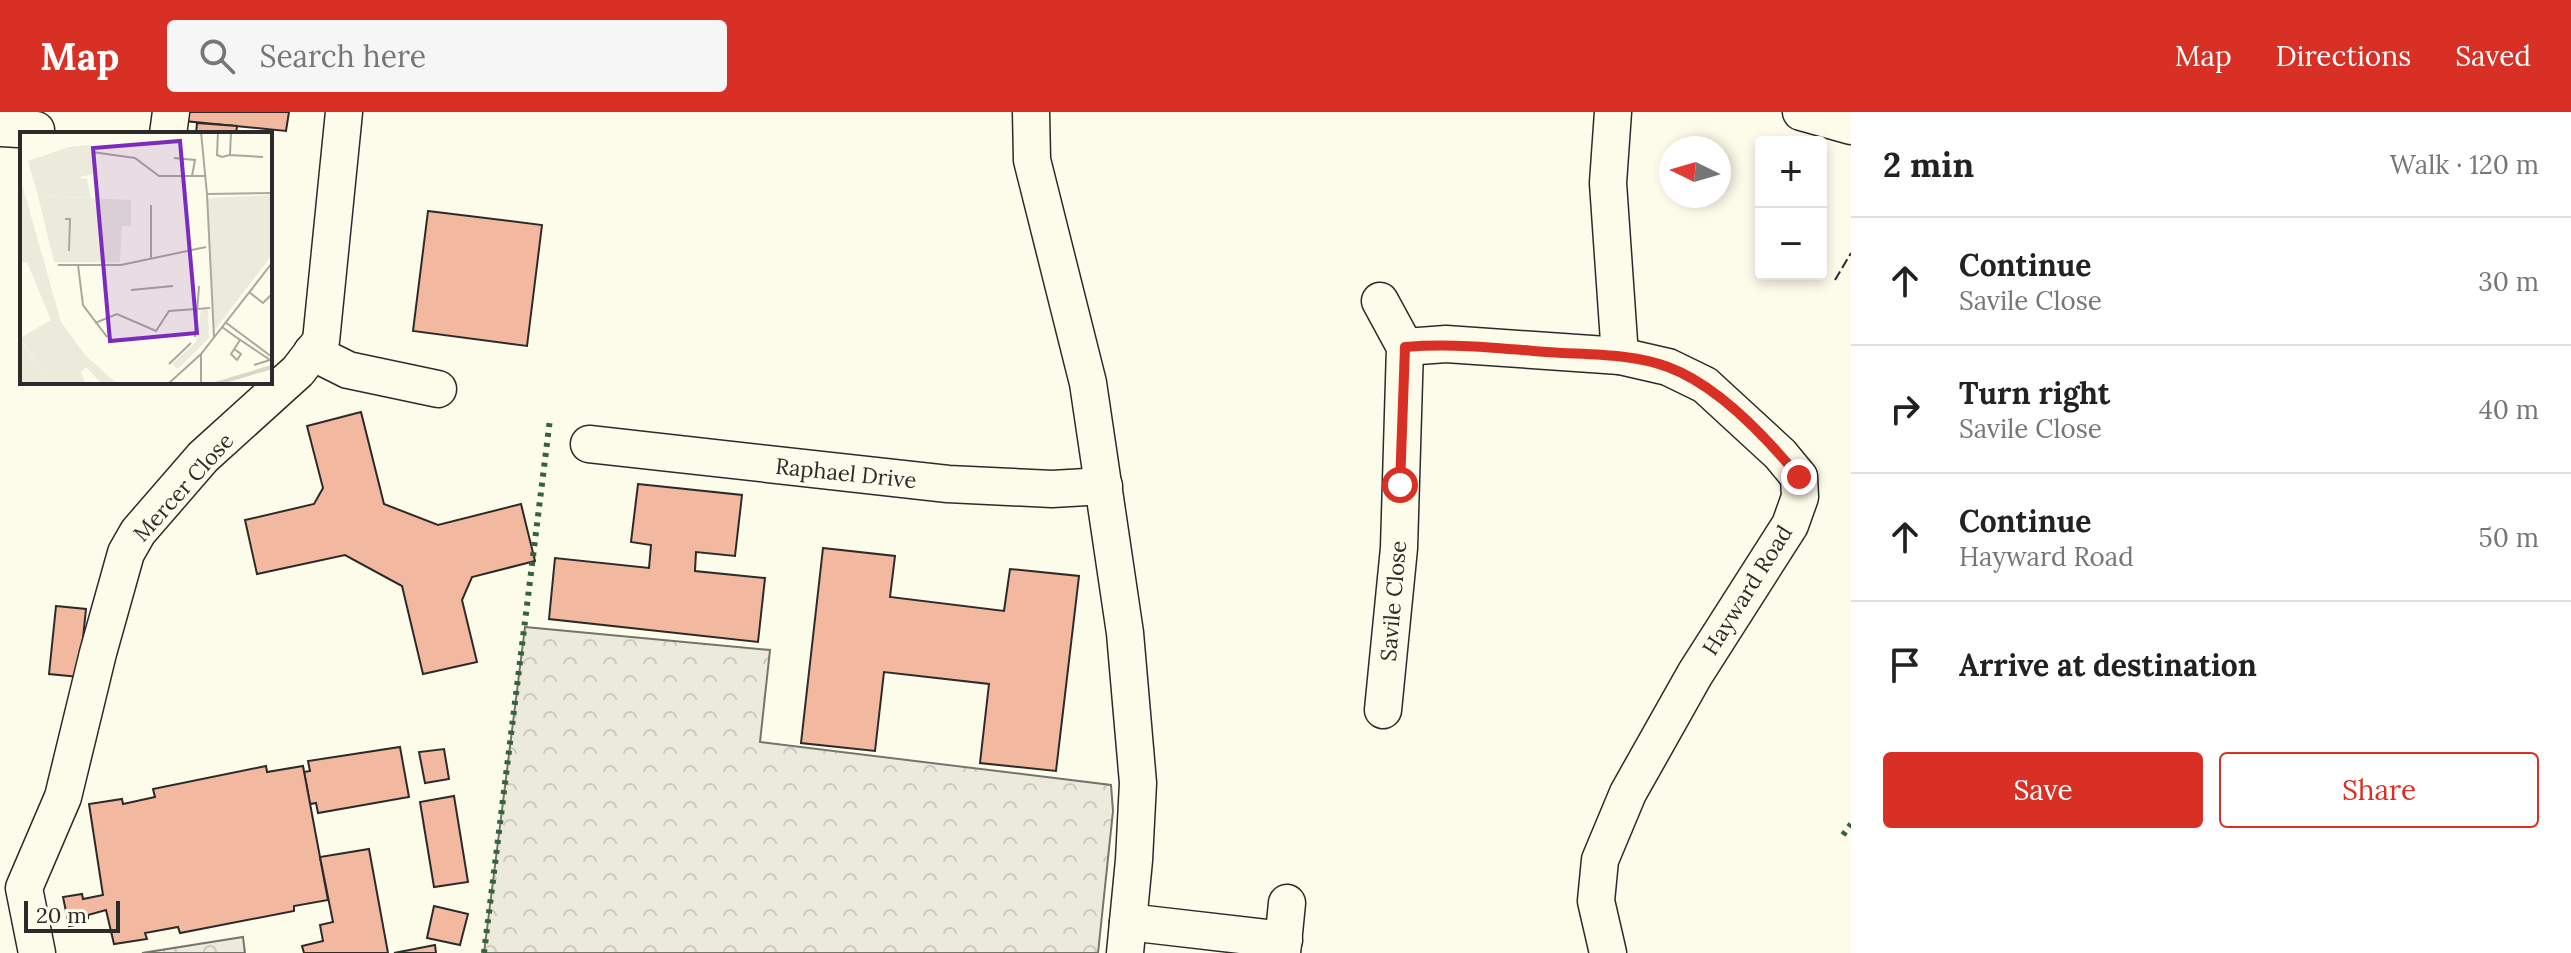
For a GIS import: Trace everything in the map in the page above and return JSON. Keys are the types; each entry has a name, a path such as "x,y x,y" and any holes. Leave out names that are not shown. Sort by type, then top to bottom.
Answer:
{"street":[{"path":"168,132 171,112"},
{"name":"Mercer Close","path":"37,953 24,888 63,797 126,553 138,532 203,457 298,371 321,341 344,112"},
{"path":"1031,112 1032,160 1088,383 1125,633 1138,783 1127,937 1283,946 1287,903"},
{"path":"1380,301 1405,347 1446,344 1620,356 1608,183 1613,112"},
{"path":"1801,112 1851,126"},
{"path":"0,128 36,130"},
{"name":"Savile Close","path":"1383,710 1399,548 1405,347"},
{"path":"312,352 348,370 438,389"},
{"name":"Hayward Road","path":"1608,953 1596,901 1600,860 1628,793 1695,674 1790,525 1800,497 1799,477 1780,454 1705,385 1668,367 1620,356"},
{"name":"Raphael Drive","path":"589,444 948,484 1052,489 1104,486"}],"green space":[{"path":"525,627 770,650 760,742 1111,785 1113,811 1098,953 484,953"},
{"path":"243,937 245,953 142,953"}],"building":[{"path":"185,112 289,112 286,131 184,121"},
{"path":"197,123 237,126 236,132 196,132"},
{"path":"428,211 542,225 527,346 413,331"},
{"path":"361,412 384,504 438,525 521,504 535,561 472,577 462,600 477,662 423,674 402,586 345,555 257,574 245,520 314,504 323,488 307,426"},
{"path":"638,484 742,495 735,556 696,552 695,571 765,578 758,642 549,619 555,558 649,568 651,545 631,542"},
{"path":"823,548 895,556 890,597 1004,611 1010,569 1079,576 1056,771 980,763 989,684 884,672 875,751 801,743"},
{"path":"56,606 86,609 79,677 49,674"},
{"path":"400,747 409,797 318,813 316,803 310,804 304,772 310,771 308,761"},
{"path":"444,749 449,779 425,783 419,752"},
{"path":"266,766 267,772 303,766 328,900 294,906 294,911 180,933 178,927 145,933 147,939 114,944 106,910 88,915 88,923 69,926 63,897 82,894 83,899 103,895 89,804 122,799 123,804 155,797 153,789"},
{"path":"454,796 468,882 434,887 420,802"},
{"path":"369,849 388,953 304,953 302,946 323,941 320,925 333,922 320,857"},
{"path":"434,906 468,914 460,945 427,938"},
{"path":"435,945 436,953 394,953"}],"hedge":[{"path":"484,953 550,419"},
{"path":"1843,835 1851,824"}],"fence":[{"path":"1835,280 1851,253"}],"route":[{"path":"1400,485 1405,347 1446,344 1620,356 1668,367 1705,385 1780,454 1799,477"}]}
